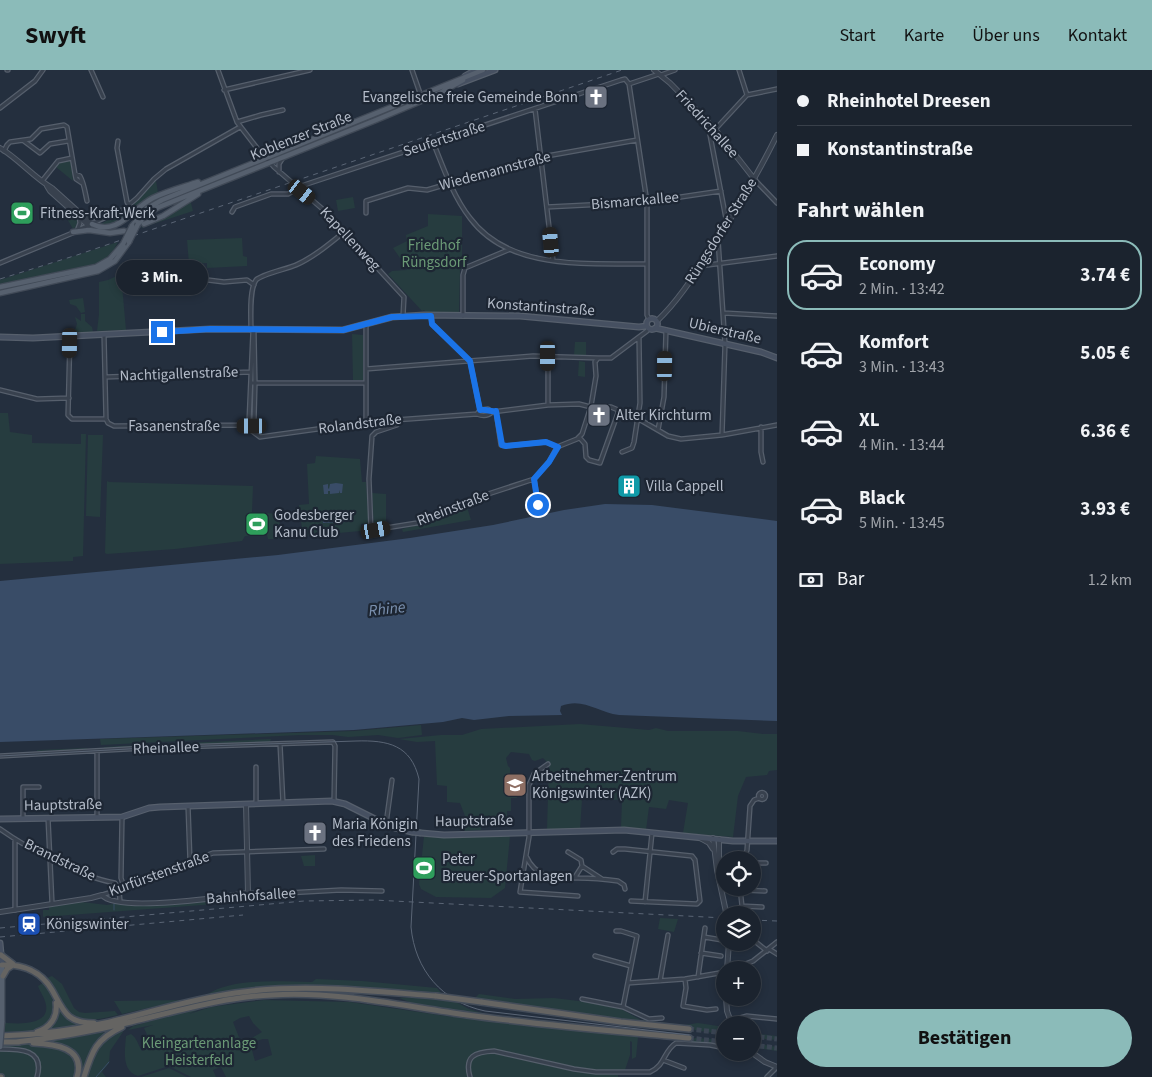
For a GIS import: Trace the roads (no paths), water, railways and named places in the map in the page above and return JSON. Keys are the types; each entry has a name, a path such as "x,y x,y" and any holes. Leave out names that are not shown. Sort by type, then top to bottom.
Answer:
{"highway":[{"path":"1,956 14,965"},
{"path":"1,965 14,965 32,970 49,985 62,1011 73,1019 82,1023 104,1023"},
{"path":"1,975 14,965"},
{"path":"0,1036 56,1032 104,1023 212,996 266,990 308,989 436,996 621,1022 689,1029"},
{"path":"16,1042 70,1035 222,1000 273,994 351,997 461,1014 688,1038"},
{"path":"25,1035 39,1032 49,1025 56,1013 56,1000"},
{"path":"84,1077 89,1058 102,1039 110,1032 134,1021"},
{"path":"0,1042 49,1044 66,1048 74,1055 77,1062 77,1077"}],"main road":[{"name":"Koblenzer Straße","path":"0,288 96,267 110,259 123,244 132,226 141,214 153,204 253,163 283,157 420,102 459,82 476,70"},
{"path":"459,82 483,70"},
{"path":"459,82 488,70"},
{"name":"Koblenzer Straße","path":"0,293 103,269 118,258 138,224 155,209 421,96 495,70"},
{"path":"144,224 161,217 192,197 218,186 235,176"},
{"path":"90,225 104,228 115,226 155,197 216,178"},
{"path":"90,225 96,230"},
{"path":"75,232 96,230 107,233 124,230"},
{"name":"Konstantinstraße","path":"0,337 104,335 196,330 343,330 392,317 403,316 520,316 579,323 633,326 651,324"},
{"name":"Ubierstraße","path":"651,324 666,330 761,352 777,358"},
{"name":"Hauptstraße","path":"0,818 122,817 149,808 334,801 345,804 386,825 421,834 624,830 748,842 777,841"},
{"path":"0,943 2,1022 0,1048"}],"street":[{"path":"0,108 35,81 43,70"},
{"path":"91,70 103,97"},
{"name":"Kapellenweg","path":"218,70 224,90 240,127 268,161 326,212 404,297 403,316"},
{"path":"224,90 310,70"},
{"path":"412,70 421,96 420,102"},
{"name":"Friedrichallee","path":"654,70 715,129 754,180 777,202"},
{"name":"Seufertstraße","path":"232,212 235,207 271,194 288,194 298,188 621,80 625,79 629,84 675,70"},
{"path":"739,70 747,95"},
{"path":"366,369 548,356 611,358 647,332 651,324 647,315 647,202 629,84"},
{"path":"727,224 710,135 747,95 777,89"},
{"path":"535,109 553,260"},
{"path":"237,122 284,110"},
{"path":"87,201 82,183 76,179 64,125 41,129 31,139 10,142 2,149 52,188 85,217 90,225"},
{"path":"0,263 120,211 129,205 166,169 240,127"},
{"name":"Rüngsdorfer Straße","path":"651,324 665,314 718,239 754,180 777,135"},
{"path":"23,140 40,153 50,144 68,141"},
{"name":"Wiedemannstraße","path":"366,213 366,201 404,189 427,190 541,157 637,140"},
{"path":"118,141 117,148 126,202 129,205"},
{"path":"433,142 450,182 466,211 487,237 509,250 523,255 575,263 646,264"},
{"path":"253,163 257,156 257,148"},
{"path":"279,172 279,164 283,157"},
{"path":"44,182 58,161 72,158"},
{"path":"44,182 50,191 90,225"},
{"name":"Bismarckallee","path":"548,207 647,202 722,191"},
{"path":"85,217 100,218 120,211"},
{"path":"75,232 80,223 79,216"},
{"path":"253,383 251,372 254,285 258,278 295,266 310,258 344,232"},
{"path":"718,239 725,344 722,435"},
{"path":"462,316 463,275 465,268 509,250"},
{"path":"700,266 777,256"},
{"path":"188,273 200,279 224,282 247,280 254,285"},
{"path":"724,313 777,316"},
{"path":"431,316 432,324 470,361 480,410 476,414"},
{"path":"366,324 366,422"},
{"path":"252,330 255,335 254,422 252,426"},
{"path":"658,430 664,397 666,330"},
{"path":"104,335 106,420"},
{"path":"0,390 37,399 69,398 70,336"},
{"path":"622,452 632,448 634,445 640,403 639,338"},
{"path":"548,356 548,405"},
{"path":"539,509 534,479 549,462 558,447 579,438 582,434 591,406 596,376 595,362 598,358"},
{"name":"Nachtigallenstraße","path":"106,377 251,372"},
{"path":"253,383 366,383"},
{"name":"Fasanenstraße","path":"69,398 68,415 72,419 106,420 114,426 252,426"},
{"name":"Rolandstraße","path":"252,426 252,432 260,437 366,422 476,414 481,416 494,412 548,405 580,404 611,407 620,410 668,436 681,439 722,435 777,425"},
{"name":"Rolandstraße","path":"480,410 488,409 494,412"},
{"path":"579,438 585,444 586,457 596,463 600,463 620,410"},
{"path":"494,412 502,445 546,442 558,447"},
{"name":"Rheinstraße","path":"400,419 397,425 376,432 372,436 369,479 371,530 381,530 432,518 461,507 482,496 534,479"},
{"path":"761,427 760,452 763,462"},
{"name":"Rheinallee","path":"0,756 333,742 335,746 334,801"},
{"path":"280,744 283,803"},
{"path":"97,751 97,817"},
{"path":"548,764 534,774 529,785 530,832 520,892 578,896"},
{"path":"256,767 256,804"},
{"path":"386,825 392,780"},
{"path":"23,818 23,787 39,787"},
{"path":"747,851 750,806 754,800 759,798"},
{"path":"246,804 248,893"},
{"path":"188,806 190,861"},
{"path":"122,817 121,878 124,887"},
{"path":"48,818 52,903"},
{"name":"Brandstraße","path":"0,829 50,858 101,880 115,883 119,889"},
{"path":"645,902 652,834"},
{"path":"699,837 709,843 713,849"},
{"path":"713,838 716,863"},
{"path":"14,910 15,839"},
{"path":"719,839 719,851"},
{"name":"Kurfürstenstraße","path":"102,894 158,876 163,871 213,853 324,849"},
{"path":"613,852 617,849 625,849 692,856 694,858 700,902 697,904 631,901"},
{"path":"568,852 583,862 575,878"},
{"path":"526,856 533,868 551,877 618,881 624,884 625,888"},
{"path":"761,863 766,863"},
{"path":"582,866 603,879"},
{"path":"524,870 533,868"},
{"path":"115,883 121,878"},
{"path":"119,889 120,901"},
{"name":"Bahnhofsallee","path":"102,894 107,899 130,903 158,903 248,893 268,894 340,890 382,891"},
{"path":"761,890 765,890"},
{"path":"0,912 91,898 102,894"},
{"path":"741,896 742,906 762,907"},
{"path":"698,977 705,928"},
{"path":"616,931 628,932 637,936 623,1007"},
{"path":"660,981 668,935"},
{"path":"704,937 716,939"},
{"path":"753,961 777,942"},
{"path":"761,945 777,954"},
{"path":"701,953 721,956"},
{"path":"595,956 631,966"},
{"path":"628,983 686,979 716,973"},
{"path":"686,979 683,1006 708,1010 716,1009"},
{"path":"582,999 623,1007 649,1019 662,1018"},
{"path":"761,1017 777,1019"},
{"path":"470,1077 468,1067 470,1060 476,1054 485,1051 494,1051 574,1069 606,1073 650,1072 656,1069 669,1049 676,1043 716,1046"},
{"path":"0,1048 33,1054 38,1062 37,1077"},
{"path":"663,1060 684,1068"},
{"path":"761,1060 777,1067 767,1077"}],"water":[{"path":"328,484 329,489 330,484 343,484 342,493 339,490 339,493 330,494 330,491 328,491 328,494 324,494 323,485"},
{"name":"Rhine","path":"605,504 652,505 777,521 777,721 619,715 576,703 561,706 560,711 562,715 509,716 474,720 462,718 443,722 354,730 0,742 0,581 278,555 410,538"},
{"path":"346,511 347,522 323,523 322,513"}],"waterway":[{"path":"114,904 114,910"},
{"path":"96,1077 109,1062"}],"tunnel":[{"path":"124,231 144,224"},
{"path":"689,1029 716,1032"},
{"path":"761,1037 777,1039"},
{"path":"689,1038 716,1041"},
{"path":"761,1046 777,1048"}],"tram line":[{"path":"0,756 146,748 356,741 378,742 396,747 410,759 419,779 411,927 418,957 433,982 456,1000 470,1007 485,1011 689,1035"}],"railway":[{"path":"0,279 77,255 622,70"},
{"path":"0,928 304,901 374,900 716,918"},
{"path":"0,937 243,915"},
{"path":"761,920 777,921"}],"place":[{"name":"Evangelische freie Gemeinde Bonn","path":"596,97"},
{"name":"Fitness-Kraft-Werk","path":"22,213"},
{"name":"Alter Kirchturm","path":"599,415"},
{"name":"Villa Cappell","path":"629,486"},
{"name":"Godesberger Kanu Club","path":"257,524"},
{"name":"Arbeitnehmer-Zentrum Königswinter (AZK)","path":"515,785"},
{"name":"Maria Königin des Friedens","path":"315,833"},
{"name":"Peter Breuer-Sportanlagen","path":"424,868"},
{"name":"Königswinter","path":"29,924"}],"park label":[{"name":"Friedhof Rüngsdorf","path":"434,254"},
{"name":"Kleingartenanlage Heisterfeld","path":"199,1052"}]}
